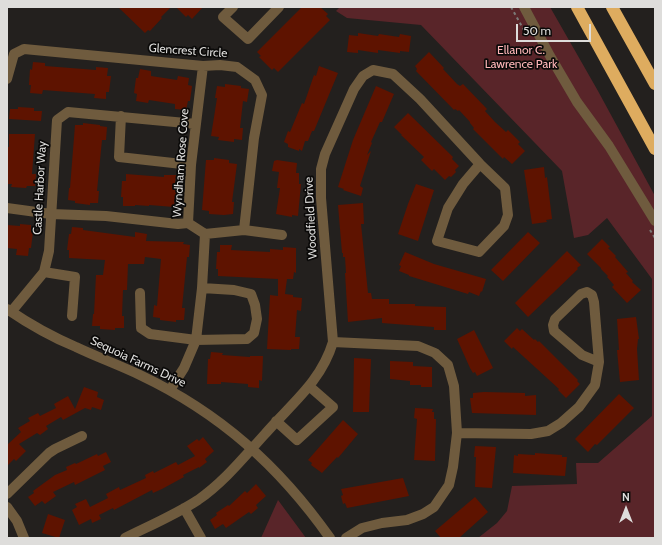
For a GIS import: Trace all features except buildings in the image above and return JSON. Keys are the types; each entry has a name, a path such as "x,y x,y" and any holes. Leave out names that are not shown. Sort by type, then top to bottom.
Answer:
{"highway":[{"path":"577,7 655,149"},
{"path":"612,7 655,84"}],"street":[{"path":"233,7 223,17 248,39 279,7"},
{"path":"524,7 577,102 609,146 655,221"},
{"name":"Glencrest Circle","path":"7,79 14,54 24,49 203,66 220,65 237,68 255,80 262,95 254,138 244,230"},
{"name":"Wyndham Rose Cove","path":"203,66 191,165 188,223 205,234"},
{"name":"Woodfield Drive","path":"125,538 184,508 213,488 310,386 329,357 333,342 321,198 321,169 325,154 354,89 363,76 373,70 393,74 420,99 480,164 505,188 508,215 504,226 479,252 437,241 448,208 463,184 480,164"},
{"name":"Castle Harbor Way","path":"9,311 44,272 49,251 57,120 68,112 196,124"},
{"path":"121,116 119,157 191,165"},
{"path":"7,208 51,214 106,216 178,224 188,223"},
{"path":"170,390 184,368 196,340 202,288 205,234 244,230 282,235"},
{"path":"44,272 75,277 72,316"},
{"path":"140,293 141,328 150,334 196,340 247,339 254,333 257,319 255,305 251,294 234,290 202,288"},
{"path":"457,434 531,434 548,431 561,423 578,407 595,385 599,362 594,302 592,295 587,292 581,294 555,319 553,325 554,331 582,355 599,362"},
{"name":"Sequoia Farms Drive","path":"9,311 51,336 139,374 204,410 252,448 281,476 299,496 330,538"},
{"path":"333,342 418,346 435,353 448,365 454,386 457,434 454,467 449,485 434,506 423,514 407,520 382,523 362,528 346,538"},
{"path":"276,421 298,440 333,407 310,386"},
{"path":"7,494 55,449 82,436"},
{"path":"7,507 17,521 24,538"},
{"path":"184,508 201,538"}],"green space":[{"name":"Ellanor C. Lawrence Park","path":"340,7 550,7 655,196 655,538 478,538 497,523 507,511 512,486 577,484 576,463 598,463 652,416 652,279 607,218 588,235 574,238 562,171 421,25 347,18 336,11"},
{"path":"278,500 306,538 261,538"}]}
